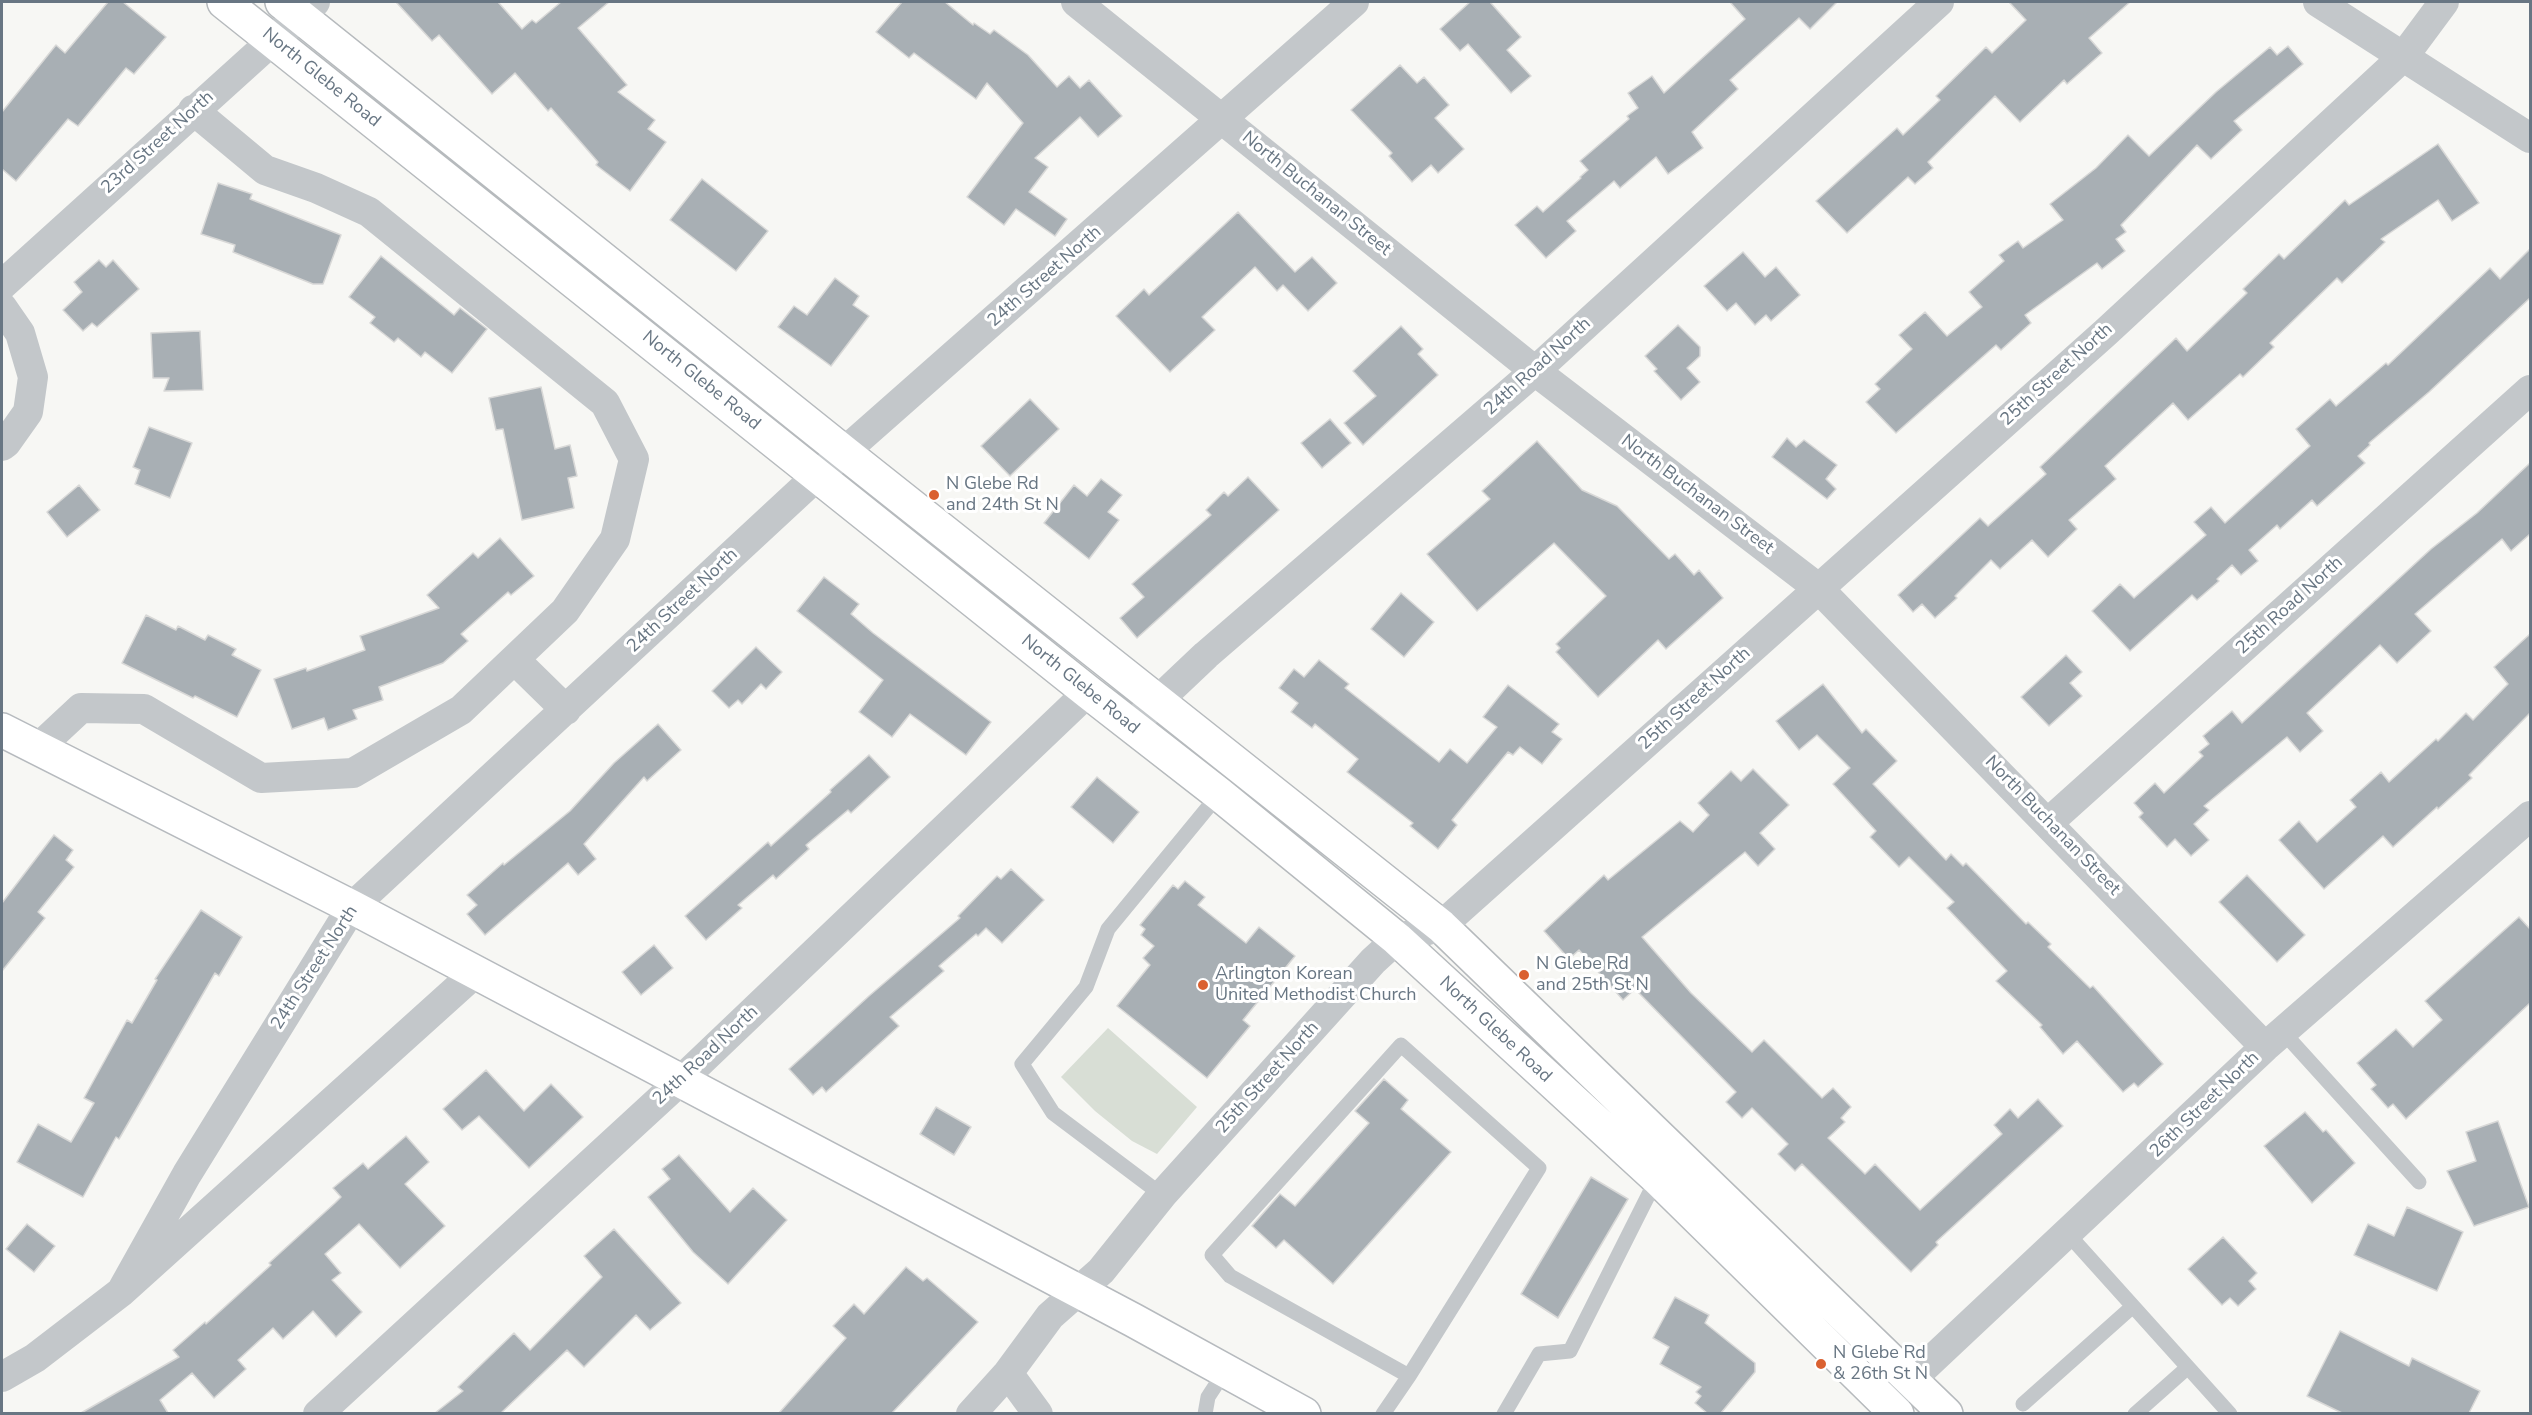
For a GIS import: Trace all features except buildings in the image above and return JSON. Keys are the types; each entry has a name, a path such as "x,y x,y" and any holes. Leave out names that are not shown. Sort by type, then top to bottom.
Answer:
{"main road":[{"name":"North Glebe Road","path":"224,2 1219,794 1397,939 1657,1178 1892,1408"},
{"name":"North Glebe Road","path":"299,6 845,453 1441,926 1946,1413"},
{"path":"2,731 352,907 1304,1413"}],"street":[{"name":"North Buchanan Street","path":"1076,2 1535,371 1818,588 2049,822 2274,1040"},
{"name":"24th Street North","path":"121,1292 187,1174 352,907 818,475 1354,2"},
{"name":"24th Road North","path":"1131,726 1206,655 1535,371 1940,2"},
{"path":"2318,2 2530,138"},
{"name":"25th Street North","path":"971,1413 1008,1373 1050,1316 1101,1271 1162,1195 1367,968 1397,939 1441,926 2104,333 2404,56 2444,2"},
{"name":"23rd Street North","path":"2,285 193,110 274,40 299,6"},
{"path":"37,749 62,723 81,708 144,709 261,778 353,773 461,710 565,610 615,539 634,459 605,403 369,212 316,188 265,170 193,110"},
{"path":"2,308 20,333 33,377 28,412 2,446"},
{"name":"25th Road North","path":"2049,822 2530,390"},
{"path":"515,660 566,710"},
{"name":"24th Road North","path":"318,1413 680,1082 1088,692"},
{"name":"26th Street North","path":"1892,1408 1911,1380 2274,1040 2530,816"},
{"name":"24th Street North","path":"2,1377 35,1358 121,1292 475,973"},
{"path":"1008,1373 1038,1413"}],"lane":[{"path":"1162,1195 1053,1113 1022,1064 1086,987 1108,928 1219,794"},
{"path":"2274,1040 2419,1182"},
{"path":"1383,1413 1409,1376 1539,1168 1401,1045 1212,1255 1230,1276 1409,1376"},
{"path":"1504,1413 1539,1354 1570,1351 1657,1178"},
{"path":"2068,1234 2229,1413"},
{"path":"2023,1404 2132,1307"},
{"path":"2135,1413 2187,1368"},
{"path":"1205,1413 1208,1397 1225,1371"}],"shaded area":[{"path":"1108,1028 1197,1107 1157,1154 1132,1141 1095,1111 1061,1077"}],"place":[{"name":"N Glebe Rd and 24th St N","path":"934,495"},
{"name":"N Glebe Rd and 25th St N","path":"1524,975"},
{"name":"Arlington Korean United Methodist Church","path":"1203,985"},
{"name":"N Glebe Rd & 26th St N","path":"1821,1364"}]}
